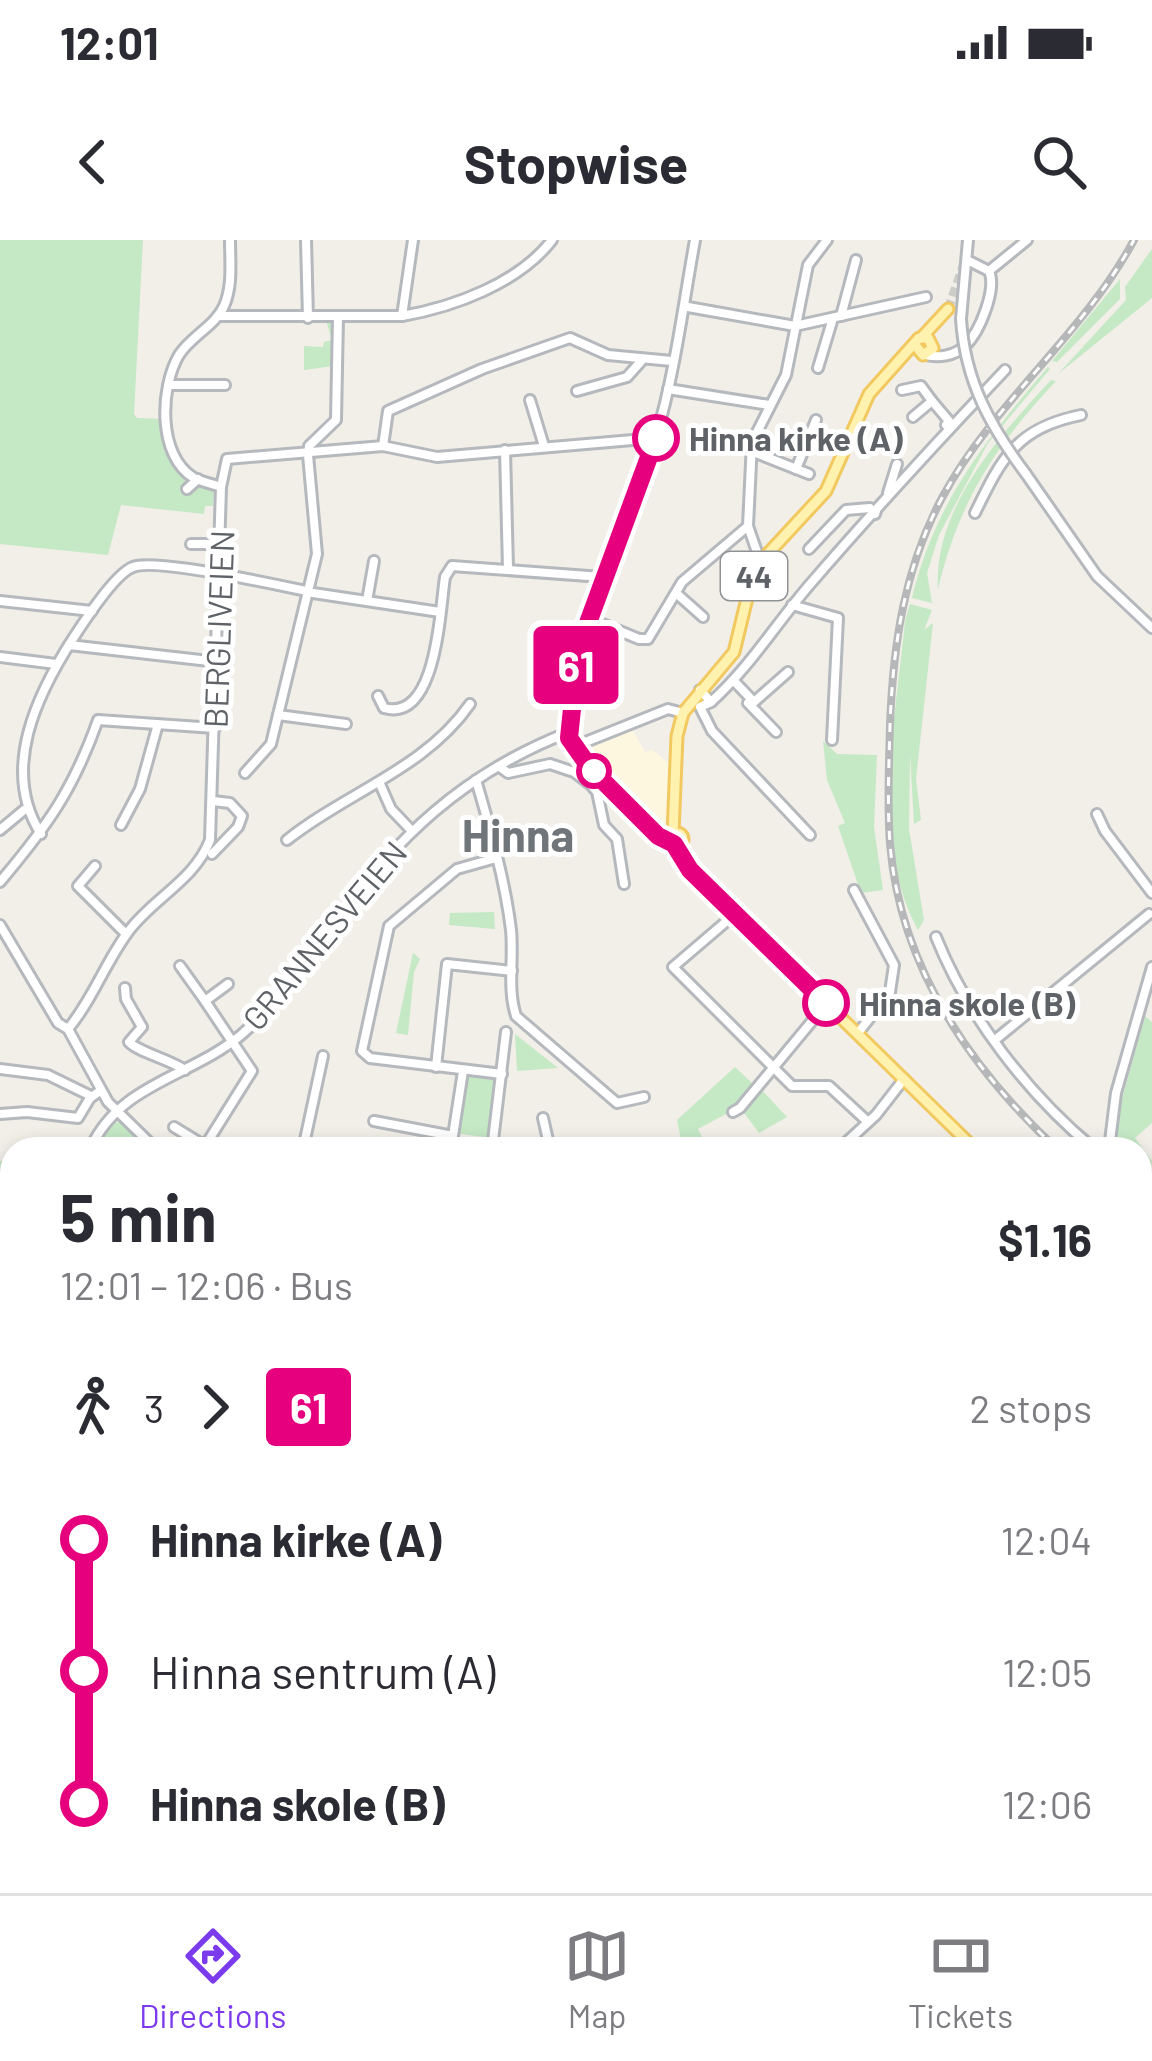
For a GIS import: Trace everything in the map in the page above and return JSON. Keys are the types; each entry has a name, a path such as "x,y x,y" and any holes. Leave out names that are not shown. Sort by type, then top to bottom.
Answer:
{"main road":[{"name":"44","path":"682,713 734,652 758,567 826,491 862,406 887,372 925,346"},
{"path":"682,713 677,736 676,839 695,873 963,1137"}],"street":[{"path":"221,487 198,479 183,466 166,424 169,385 182,351 219,316 229,292 230,240"},
{"path":"306,240 308,318"},
{"path":"402,316 413,240"},
{"path":"219,316 308,318 425,312 504,280 540,255 552,240"},
{"path":"676,839 655,831 613,789 573,746 569,732 573,680 588,618 656,438 694,240"},
{"path":"758,552 748,527 751,451 786,375 808,265 827,240"},
{"path":"968,240 961,320 971,383 996,432 1097,576 1152,628"},
{"path":"989,271 1027,240"},
{"path":"818,368 856,260"},
{"path":"925,346 949,354 963,348 972,336 993,284 989,271 967,260"},
{"path":"688,307 795,326 926,297"},
{"path":"245,773 271,744 319,547 309,450 336,419 338,317"},
{"path":"383,446 388,411 555,342 577,339 608,355 672,362"},
{"path":"577,392 627,377 644,359"},
{"path":"810,835 712,731 700,707 732,683 792,605 1005,370"},
{"path":"169,385 226,385"},
{"path":"902,390 921,386 949,421 935,442"},
{"path":"668,388 770,406"},
{"path":"530,400 544,446"},
{"path":"913,416 932,401"},
{"path":"975,513 1004,458 1021,440 1051,422 1081,416"},
{"path":"796,469 816,420"},
{"path":"309,450 383,446 437,458 656,438"},
{"name":"BERGLIVEIEN","path":"68,1029 96,992 126,934 197,866 210,840 220,575 216,546 226,459 309,450"},
{"path":"505,450 508,568"},
{"path":"751,451 809,474"},
{"path":"875,514 892,488 897,464"},
{"path":"187,489 198,479"},
{"path":"809,549 846,510 870,508 875,514"},
{"path":"748,527 760,535"},
{"path":"588,618 649,640 695,570 748,527"},
{"path":"191,544 216,546"},
{"path":"367,601 374,562"},
{"path":"40,834 24,811 14,778 22,719 92,610 134,567 220,575 440,612"},
{"path":"378,696 391,711 405,707 418,694 431,670 448,569 508,568 602,577"},
{"path":"676,593 703,617"},
{"path":"0,601 92,610"},
{"path":"792,605 838,618 832,740"},
{"path":"69,645 218,662"},
{"path":"0,657 56,664"},
{"path":"732,683 754,702 788,672"},
{"path":"732,683 776,732"},
{"path":"700,690 711,702"},
{"path":"287,840 337,804 380,784 452,728 470,704"},
{"path":"573,746 668,709 682,713"},
{"path":"278,715 346,724"},
{"path":"0,882 40,834 76,779 98,720 215,728"},
{"path":"121,825 140,789 158,724"},
{"name":"GRANNESVEIEN","path":"96,1137 114,1110 232,1042 283,989 384,856 412,831 476,779 569,732"},
{"path":"500,767 510,773 540,763 578,775 598,795 604,825 616,839 625,884"},
{"path":"476,779 509,917 510,999 516,1016 617,1103 644,1097"},
{"path":"380,784 391,809 412,831"},
{"path":"598,795 613,789"},
{"name":"BERGLIVEIEN","path":"212,854 242,816 230,803 213,801"},
{"path":"0,830 24,811"},
{"path":"1097,814 1152,893"},
{"path":"496,858 457,869 388,928 362,1051 370,1058 502,1074"},
{"path":"94,866 78,886 126,934"},
{"path":"854,890 894,965 890,992 858,1034"},
{"path":"735,913 673,968 792,1086 829,1086 868,1122"},
{"path":"995,1040 1149,914"},
{"path":"0,926 58,1023 68,1029 96,1094"},
{"path":"936,937 953,974 995,1040 1036,1093 1082,1137"},
{"path":"436,1066 447,964 512,971"},
{"path":"180,966 252,1071 214,1137"},
{"path":"1110,1137 1115,1093 1152,967"},
{"path":"205,1001 229,984"},
{"path":"125,988 142,1027 129,1042 185,1070"},
{"path":"734,1112 826,1003"},
{"path":"494,1137 506,1032"},
{"path":"306,1137 323,1056"},
{"path":"0,1069 48,1076 96,1094 142,1137"},
{"path":"374,1121 453,1136 463,1071"},
{"path":"852,1137 908,1083"},
{"path":"0,1114 78,1118 96,1094"},
{"path":"543,1118 547,1137"},
{"path":"174,1127 191,1137"}],"shaded area":[{"path":"632,729 645,752 652,750 671,765 671,827 665,830 584,749"}],"green space":[{"path":"0,240 143,240 134,414 162,419 183,471 214,489 213,506 205,506 204,514 121,505 108,555 0,544"},
{"path":"1152,249 1152,298 1058,374 1126,300 1125,287"},
{"path":"1120,279 1120,299 1057,362 1052,361"},
{"path":"326,320 335,320 334,366 304,370 304,346 323,347 332,340"},
{"path":"1048,367 988,443 939,535 927,573 932,603 912,598 934,532 965,474 1003,421"},
{"path":"1051,380 1056,381 982,476 957,529 938,589 939,559 958,502 992,449"},
{"path":"910,604 932,610 924,630 933,623 916,779 921,820 914,824 910,754 909,829 924,920 918,930 903,895 890,819 892,738"},
{"path":"823,741 837,754 877,755 874,827 883,890 861,893 838,826 845,823 827,780"},
{"path":"494,912 495,929 449,925 450,913"},
{"path":"413,953 420,959 414,972 408,1035 396,1033"},
{"path":"1145,1016 1152,1022 1152,1123 1136,1137 1117,1137 1118,1113"},
{"path":"515,1034 558,1068 517,1071"},
{"path":"735,1067 755,1086 737,1108 698,1129 702,1137 681,1137 677,1120"},
{"path":"469,1074 497,1078 490,1137 455,1133 464,1079"},
{"path":"759,1087 787,1117 759,1133 742,1110"},
{"path":"120,1123 135,1137 101,1137 105,1126"}],"tunnel":[{"path":"948,309 964,264"}],"railway":[{"path":"1045,1137 968,1049 944,1012 908,932 890,844 892,695 910,579 943,496 987,430 1090,307 1134,240"}],"bus line":[{"name":"61","path":"656,438 578,650 569,738 590,768 658,836 674,844 690,870 826,1003"}],"place":[{"name":"Hinna kirke (A)","path":"656,438"},
{"name":"Hinna skole (B)","path":"826,1003"}],"district":[{"name":"Hinna","path":"518,834"}]}
